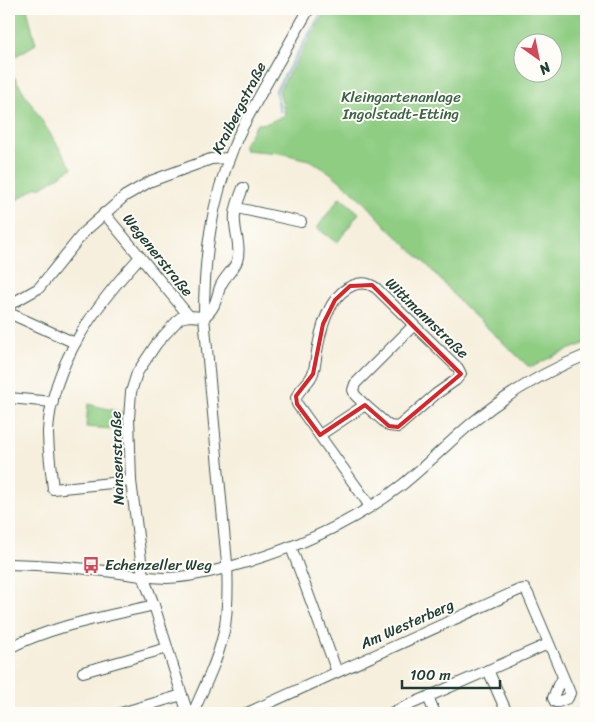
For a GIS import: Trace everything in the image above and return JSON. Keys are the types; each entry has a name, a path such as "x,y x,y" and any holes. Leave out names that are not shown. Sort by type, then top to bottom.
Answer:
{"street":[{"name":"Kraibergstraße","path":"192,713 217,657 225,627 227,604 227,568 204,317 206,251 214,207 234,144 260,94 309,9"},
{"path":"9,305 39,288 85,231 125,196 151,181 211,159 229,158"},
{"path":"188,316 204,317 209,313 216,304 222,283 237,260 238,242 235,224 237,208 243,188"},
{"path":"237,208 301,222"},
{"name":"Wegenerstraße","path":"104,213 188,316"},
{"path":"130,481 53,489 48,431 52,402 65,366 76,343 91,316 113,287 140,257"},
{"name":"Wittmannstraße","path":"320,435 298,404 296,398 313,374 318,343 328,310 335,300 350,286 358,283 372,285 458,368 461,374 398,427 389,426 365,405"},
{"path":"9,313 76,343"},
{"name":"Nansenstraße","path":"143,576 130,481 128,418 131,392 137,373 157,343 180,318 188,316"},
{"path":"370,506 320,435 365,405 355,395 353,390 355,384 413,326"},
{"path":"9,564 68,567 143,576 182,577 205,574 227,568 291,547 321,534 370,506 414,476 484,413 544,375 586,355"},
{"path":"9,398 52,402"},
{"path":"291,547 337,672"},
{"path":"143,576 186,708 192,713"},
{"name":"Am Westerberg","path":"247,713 510,594 525,589 548,644"},
{"path":"9,648 25,640 55,630 154,605"},
{"path":"391,713 548,644 563,678"},
{"path":"83,672 167,648"},
{"path":"488,670 505,709 496,713"},
{"path":"122,713 182,695"},
{"path":"428,697 436,713"}],"highlighted area":[{"path":"372,285 461,374 398,427 389,426 365,405 320,435 297,404 296,396 313,374 323,324 335,300 350,286"}],"green space":[{"path":"9,9 27,9 36,44 9,60"},
{"name":"Kleingartenanlage Ingolstadt-Etting","path":"327,9 384,9 385,12 398,9 586,9 586,343 555,355 534,366 528,366 462,304 429,267 370,208 329,172 309,160 280,153 244,150 244,144 257,124 268,123 285,115 279,90"},
{"path":"9,69 72,168 9,205"},
{"path":"340,197 359,213 337,243 317,228"},
{"path":"88,404 125,413 124,430 86,427"}],"waterway":[{"path":"280,111 276,90 324,9"}],"place":[{"name":"Echenzeller Weg","path":"91,565"}]}
